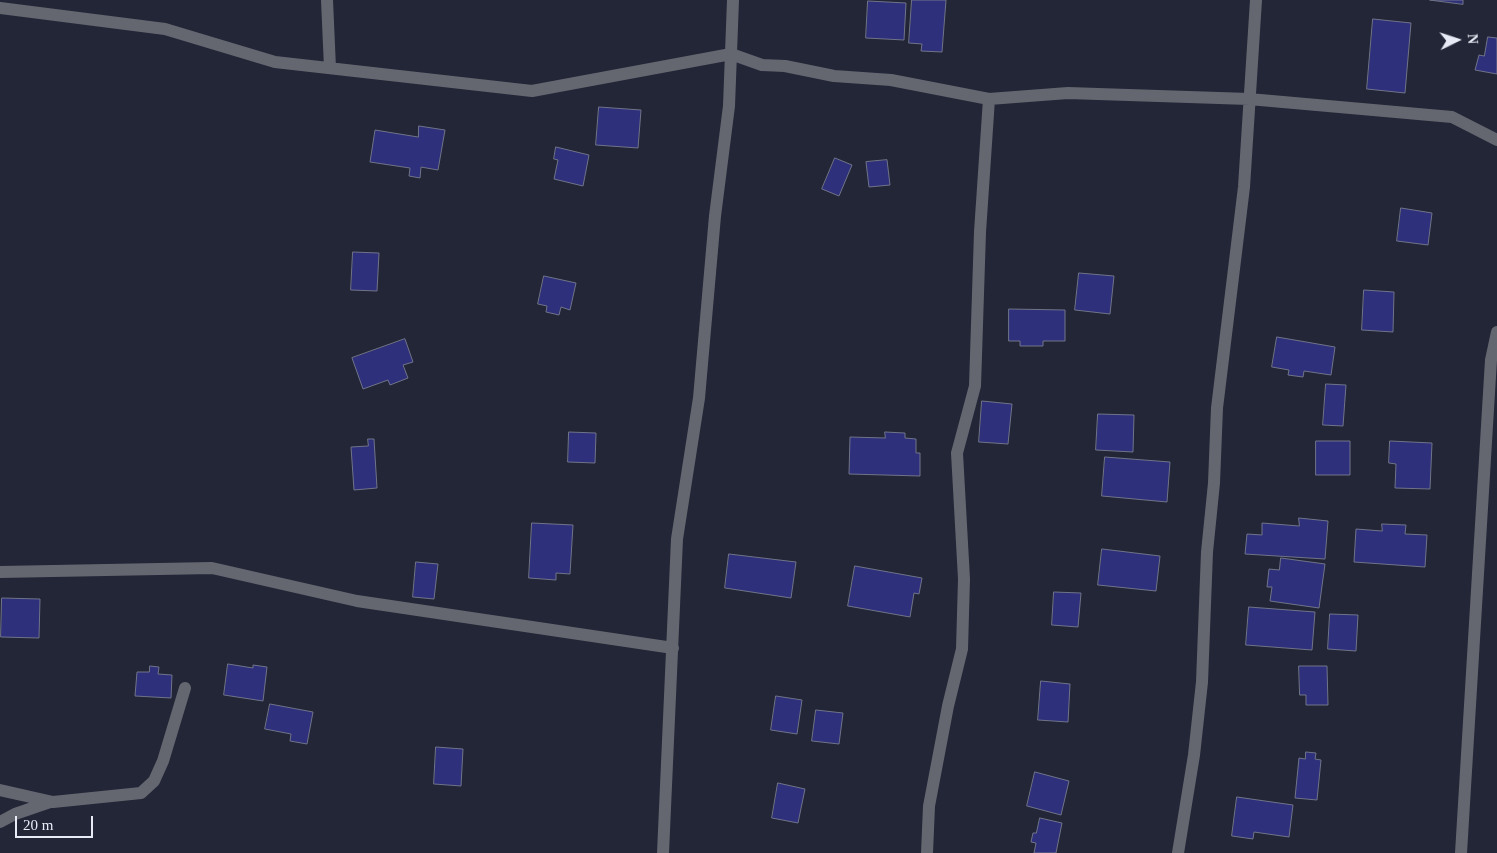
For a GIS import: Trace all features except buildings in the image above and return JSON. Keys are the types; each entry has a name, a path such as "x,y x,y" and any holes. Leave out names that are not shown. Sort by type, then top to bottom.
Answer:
{"street":[{"path":"327,0 330,68"},
{"path":"663,853 677,539 699,398 715,216 729,106 733,0"},
{"path":"1178,853 1194,756 1202,682 1207,552 1214,483 1218,408 1244,187 1256,0"},
{"path":"0,8 165,29 275,62 532,91 730,54 762,65 785,66 834,76 891,80 988,99 1068,93 1249,98 1452,117 1497,140"},
{"path":"927,853 929,806 948,706 962,649 964,579 957,453 975,386 980,232 988,99"},
{"path":"1461,853 1491,360 1497,332"},
{"path":"0,572 212,568 357,601 673,648"},
{"path":"0,822 15,814 53,802 141,793 154,781 163,761 185,688"},
{"path":"0,790 53,802"}]}
